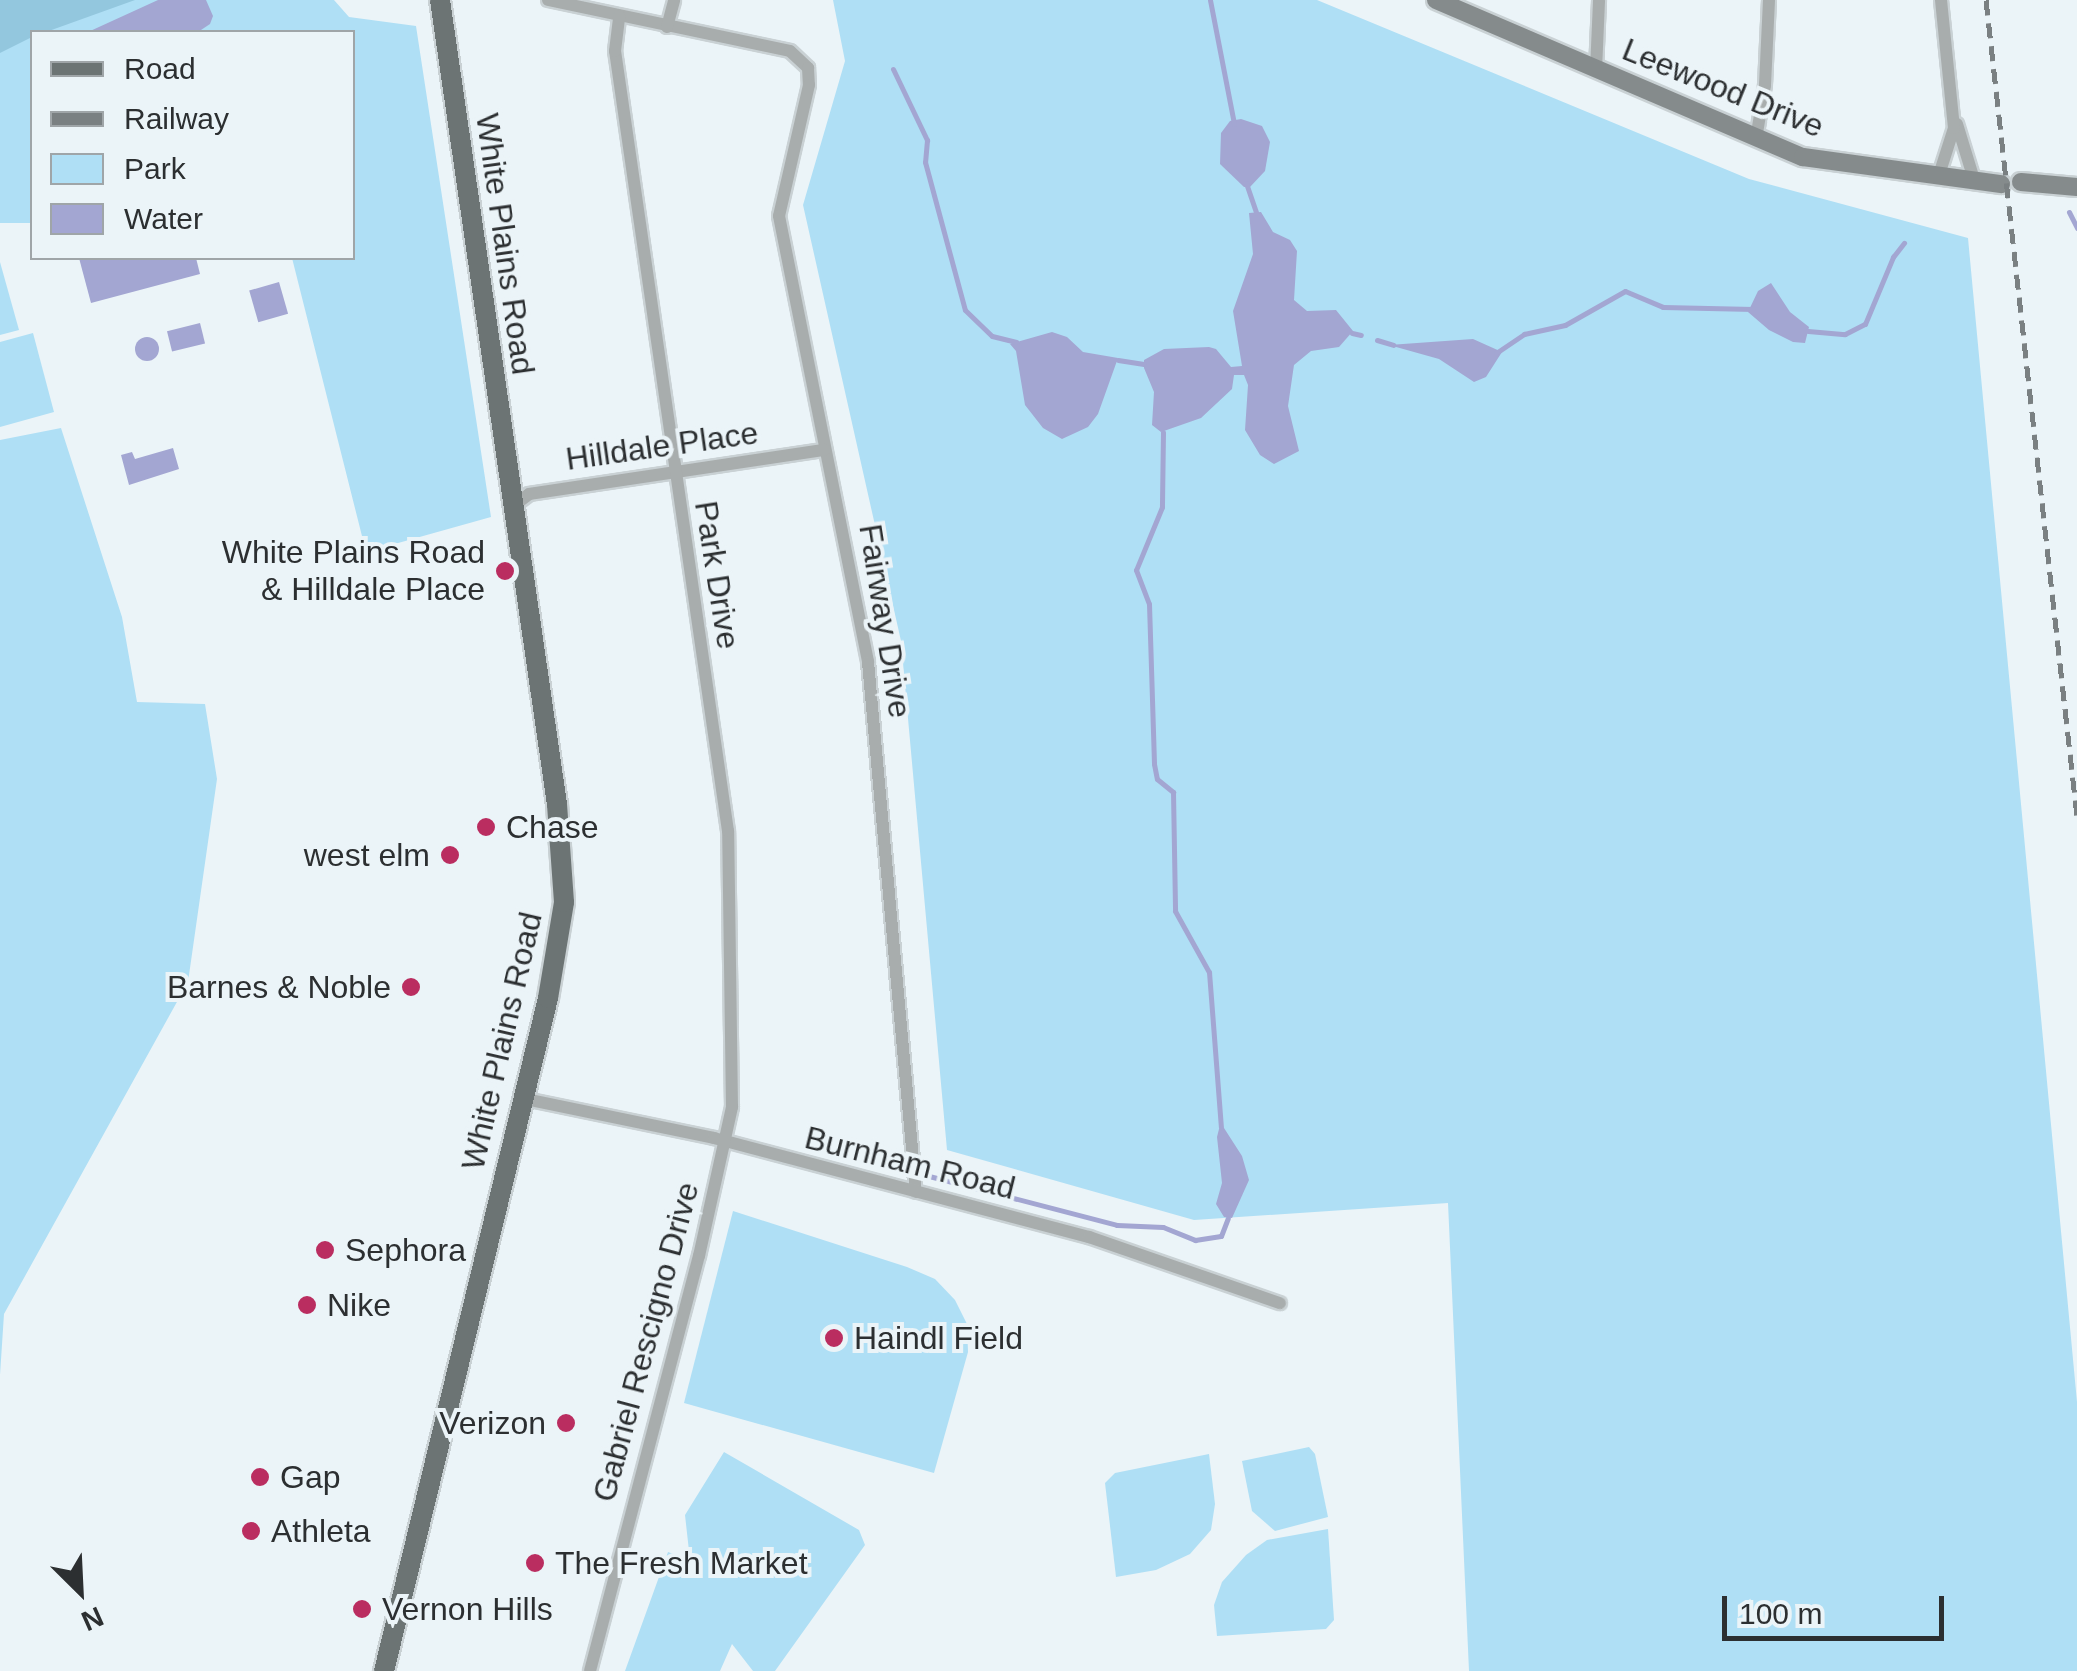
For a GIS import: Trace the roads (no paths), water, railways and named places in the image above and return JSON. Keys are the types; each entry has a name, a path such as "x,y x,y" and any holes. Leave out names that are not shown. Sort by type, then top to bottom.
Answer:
{"main road":[{"name":"White Plains Road","path":"384,1671 560,936 564,869 440,0"}],"street":[{"path":"548,0 667,26 674,0"},
{"name":"Leewood Drive","path":"1436,0 1756,139 1820,161 2001,184"},
{"path":"1596,70 1599,0"},
{"path":"1756,139 1765,84 1769,0"},
{"path":"1938,178 1952,147 1954,111 1942,0"},
{"name":"Park Drive","path":"619,16 615,51 728,831 732,1107 726,1143"},
{"name":"Fairway Drive","path":"667,26 790,51 808,68 809,85 779,216 868,662 916,1192"},
{"path":"1954,111 1976,183"},
{"path":"2051,182 2077,174"},
{"path":"2021,182 2051,182 2077,188"},
{"name":"Hilldale Place","path":"512,508 529,494 825,450"},
{"name":"Burnham Road","path":"521,1098 726,1143 1088,1237 1280,1303"},
{"name":"Gabriel Rescigno Drive","path":"590,1671 726,1143"}],"water":[{"path":"158,0 206,0 213,16 201,30 92,30"},
{"path":"1241,119 1262,126 1270,142 1265,171 1250,187 1244,187 1220,164 1221,133 1230,121"},
{"path":"1261,212 1273,232 1290,240 1297,251 1294,300 1307,311 1336,310 1353,331 1339,347 1311,351 1294,365 1288,406 1299,451 1274,464 1260,455 1245,430 1248,385 1244,375 1234,375 1232,389 1201,418 1161,432 1152,425 1154,392 1144,368 1144,360 1164,349 1209,347 1216,349 1231,367 1242,366 1233,311 1253,254 1249,213"},
{"path":"80,260 196,260 200,274 91,303"},
{"path":"279,282 288,314 258,322 249,291"},
{"path":"1771,283 1790,312 1809,327 1805,343 1793,342 1769,330 1748,312 1758,291"},
{"path":"200,323 205,343 172,352 167,331"},
{"path":"1052,332 1067,337 1083,352 1118,358 1098,414 1088,427 1062,439 1043,428 1025,405 1016,351 1010,344"},
{"path":"147,337 159,349 147,361 135,349"},
{"path":"1473,339 1502,352 1486,377 1474,382 1439,359 1389,345"},
{"path":"173,448 179,469 129,485 121,455 132,452 135,459"},
{"path":"1224,1128 1242,1156 1249,1180 1232,1218 1224,1217 1216,1204 1222,1183 1217,1137 1219,1129"}],"waterway":[{"path":"1210,0 1234,124"},
{"path":"893,69 927,140 925,162 965,310 992,336 1016,342"},
{"path":"1246,183 1256,212"},
{"path":"2069,212 2077,228"},
{"path":"1808,331 1845,334 1865,324 1893,257 1904,243"},
{"path":"1496,353 1524,334 1565,325 1625,291 1663,307 1753,309"},
{"path":"1352,333 1361,335"},
{"path":"1377,340 1393,345"},
{"path":"1118,360 1144,364"},
{"path":"1163,432 1162,507 1136,570 1149,604 1154,764 1157,779 1173,792 1175,911 1209,972 1221,1128"},
{"path":"929,1176 1117,1225 1163,1227 1195,1240 1221,1236 1228,1218"}],"railway":[{"path":"1986,0 2077,816"}],"place":[{"name":"White Plains Road & Hilldale Place","path":"505,571"},
{"name":"Chase","path":"486,827"},
{"name":"west elm","path":"450,855"},
{"name":"Barnes & Noble","path":"411,987"},
{"name":"Sephora","path":"325,1250"},
{"name":"Nike","path":"307,1305"},
{"name":"Haindl Field","path":"834,1338"},
{"name":"Verizon","path":"566,1423"},
{"name":"Gap","path":"260,1477"},
{"name":"Athleta","path":"251,1531"},
{"name":"The Fresh Market","path":"535,1563"},
{"name":"Vernon Hills","path":"362,1609"}]}
